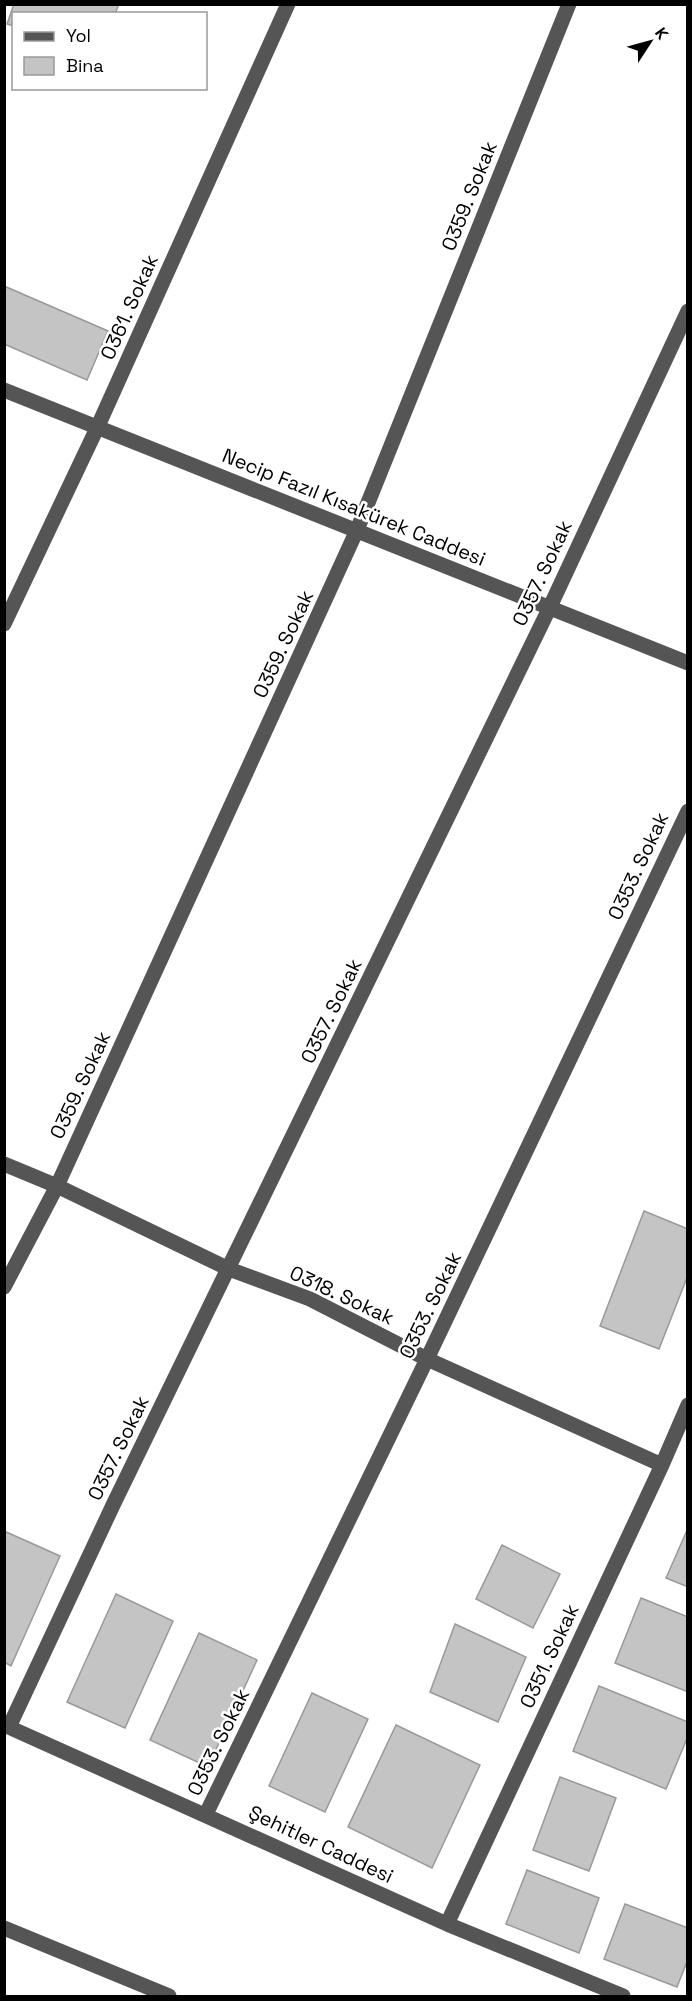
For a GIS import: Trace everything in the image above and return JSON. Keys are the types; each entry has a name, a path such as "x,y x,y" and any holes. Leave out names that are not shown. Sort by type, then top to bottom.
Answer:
{"street":[{"name":"0361. Sokak","path":"4,624 98,426 288,4"},
{"name":"0359. Sokak","path":"4,1287 57,1186 357,530 569,4"},
{"name":"0357. Sokak","path":"7,1726 549,609 687,311"},
{"name":"Necip Fazıl Kısakürek Caddesi","path":"4,390 687,663"},
{"name":"0353. Sokak","path":"206,1814 427,1359 687,811"},
{"name":"0318. Sokak","path":"4,1164 57,1186 229,1269 310,1299 427,1359 662,1465"},
{"name":"0351. Sokak","path":"447,1924 662,1465 687,1405"},
{"name":"Şehitler Caddesi","path":"7,1726 447,1924 623,1996"},
{"path":"4,1928 169,1996"}],"building":[{"path":"14,4 119,4 116,12 12,12 12,25 7,24"},
{"path":"4,286 108,331 87,380 4,344"},
{"path":"644,1211 688,1229 688,1275 659,1349 600,1326"},
{"path":"688,1528 688,1587 666,1578"},
{"path":"4,1531 60,1556 11,1666 4,1662"},
{"path":"502,1545 560,1574 533,1628 476,1599"},
{"path":"116,1594 173,1621 125,1728 67,1702"},
{"path":"641,1598 688,1617 688,1692 615,1663"},
{"path":"455,1624 526,1657 498,1722 430,1692"},
{"path":"199,1633 257,1660 208,1767 150,1740"},
{"path":"599,1686 688,1722 688,1736 666,1789 573,1751"},
{"path":"312,1693 368,1719 325,1812 269,1786"},
{"path":"396,1725 480,1765 432,1868 348,1827"},
{"path":"560,1777 616,1798 589,1871 533,1850"},
{"path":"527,1870 599,1898 579,1953 506,1924"},
{"path":"625,1904 688,1928 688,1959 677,1987 604,1959"}]}
